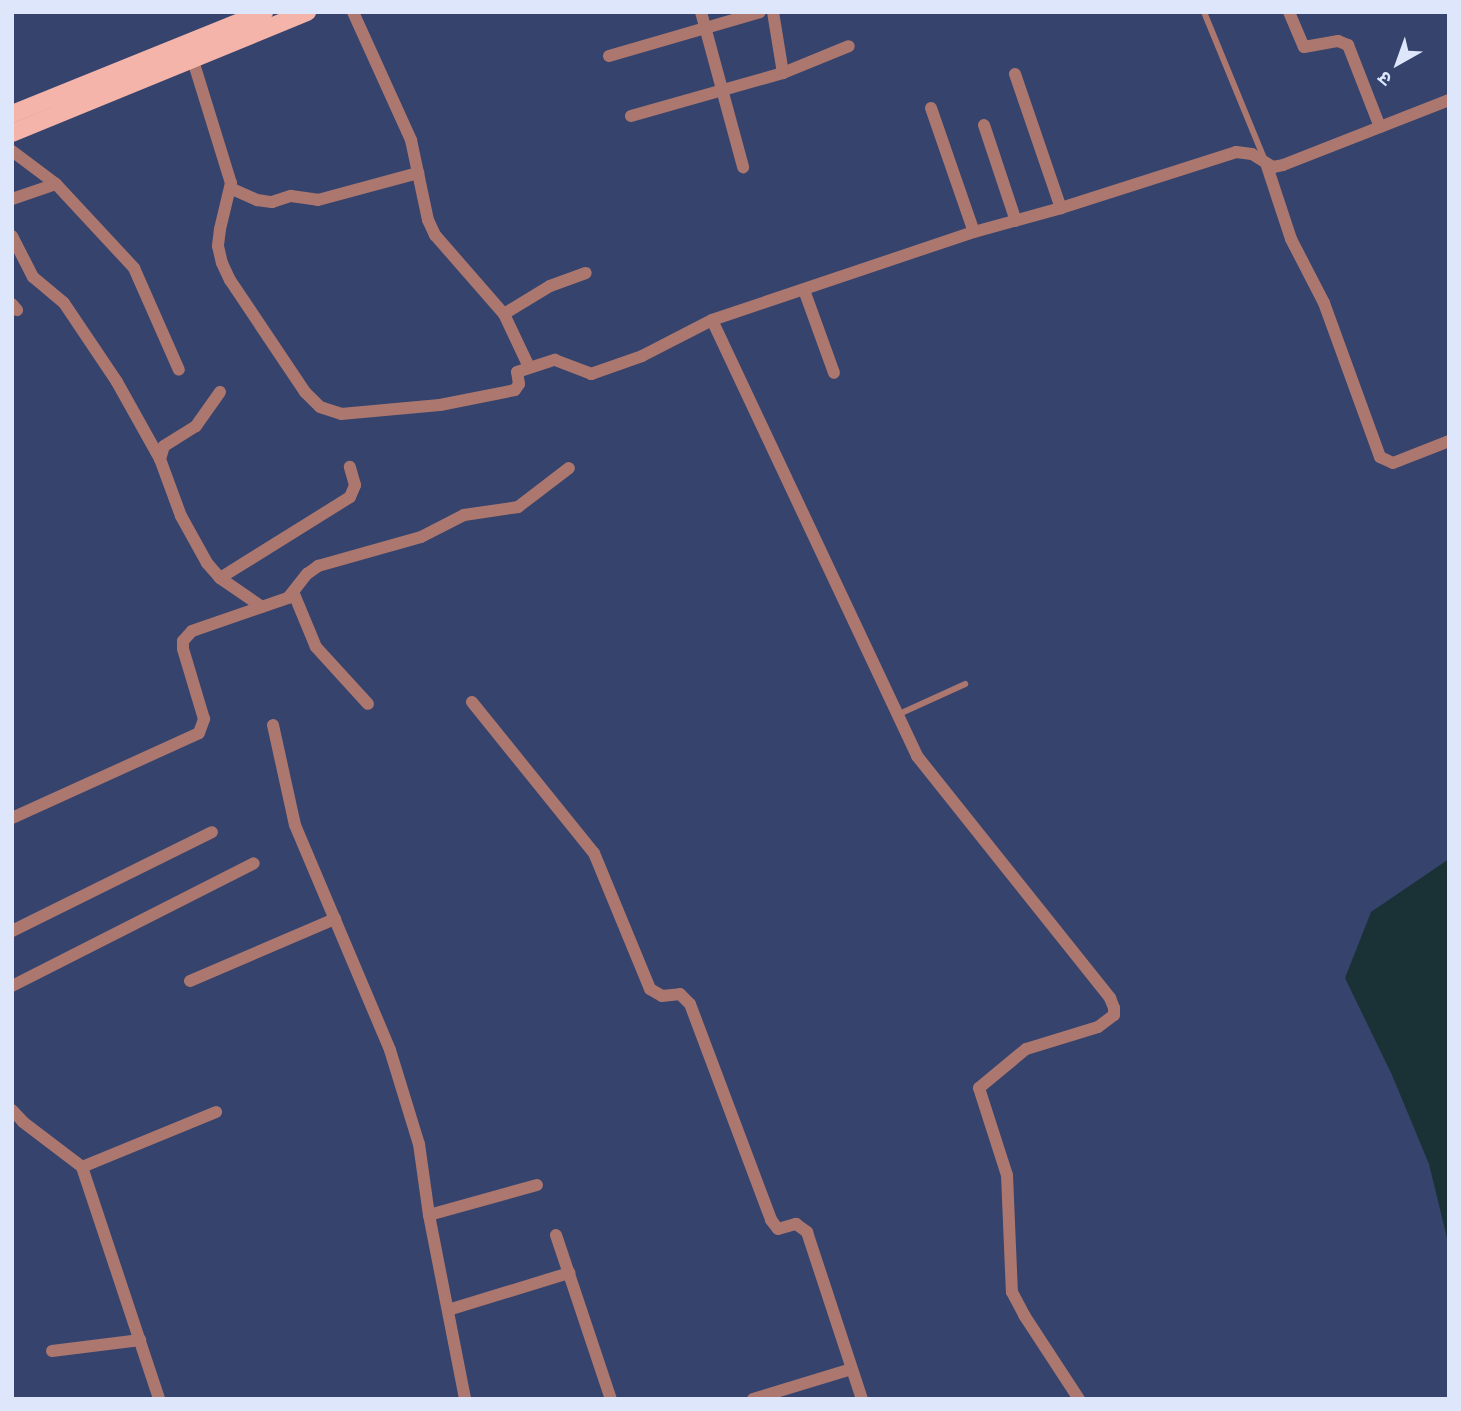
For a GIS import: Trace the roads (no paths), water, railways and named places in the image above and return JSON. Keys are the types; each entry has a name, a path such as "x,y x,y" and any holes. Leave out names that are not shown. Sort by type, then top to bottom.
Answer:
{"main road":[{"path":"12,133 190,51 264,12"},
{"path":"12,114 307,12"}],"street":[{"path":"354,12 411,141 435,235 503,314 529,367"},
{"path":"701,12 743,167"},
{"path":"609,56 760,12"},
{"path":"773,12 783,73"},
{"path":"1289,12 1304,47 1338,41 1348,45 1380,127"},
{"path":"631,116 783,73 849,46"},
{"path":"190,51 230,188 218,246 222,263 230,280 305,392 320,407 341,414 440,405 515,390 519,384 517,372 559,360 591,374 642,356 712,320 974,232 1061,208 1236,152 1252,154 1273,167 1283,165 1449,100"},
{"path":"1016,74 1061,208"},
{"path":"931,108 974,232"},
{"path":"984,125 1017,221"},
{"path":"12,151 56,184 134,268 179,370"},
{"path":"1266,163 1291,239 1324,303 1380,457 1393,464 1449,441"},
{"path":"230,188 257,200 272,202 291,196 318,200 418,173"},
{"path":"12,199 56,184"},
{"path":"12,236 33,276 64,303 117,382 160,459 181,516 207,563 220,578 262,607"},
{"path":"503,314 550,286 586,273"},
{"path":"804,290 834,373"},
{"path":"712,320 917,756 1110,998 1114,1008 1114,1015 1098,1027 1026,1049 979,1088 1007,1175 1012,1292 1079,1399"},
{"path":"160,459 164,446 196,426 219,393"},
{"path":"220,578 350,497 355,485 350,467"},
{"path":"12,818 199,733 204,719 183,640 192,631 294,594 307,574 318,566 421,537 464,515 510,510 569,468"},
{"path":"294,594 316,647 368,704"},
{"path":"472,702 594,853 650,989 662,996 680,995 690,1004 771,1220 778,1229 796,1224 807,1232 862,1399"},
{"path":"273,725 296,825 390,1050 422,1156 429,1215 465,1399"},
{"path":"12,931 212,832"},
{"path":"12,986 254,863"},
{"path":"190,981 335,919"},
{"path":"12,1110 23,1122 82,1167 159,1399"},
{"path":"82,1167 216,1112"},
{"path":"429,1215 537,1185"},
{"path":"556,1234 611,1399"},
{"path":"448,1310 569,1273"},
{"path":"52,1351 140,1340"},
{"path":"753,1399 852,1369"}],"lane":[{"path":"1204,12 1266,163"},
{"path":"897,715 965,684"}]}
